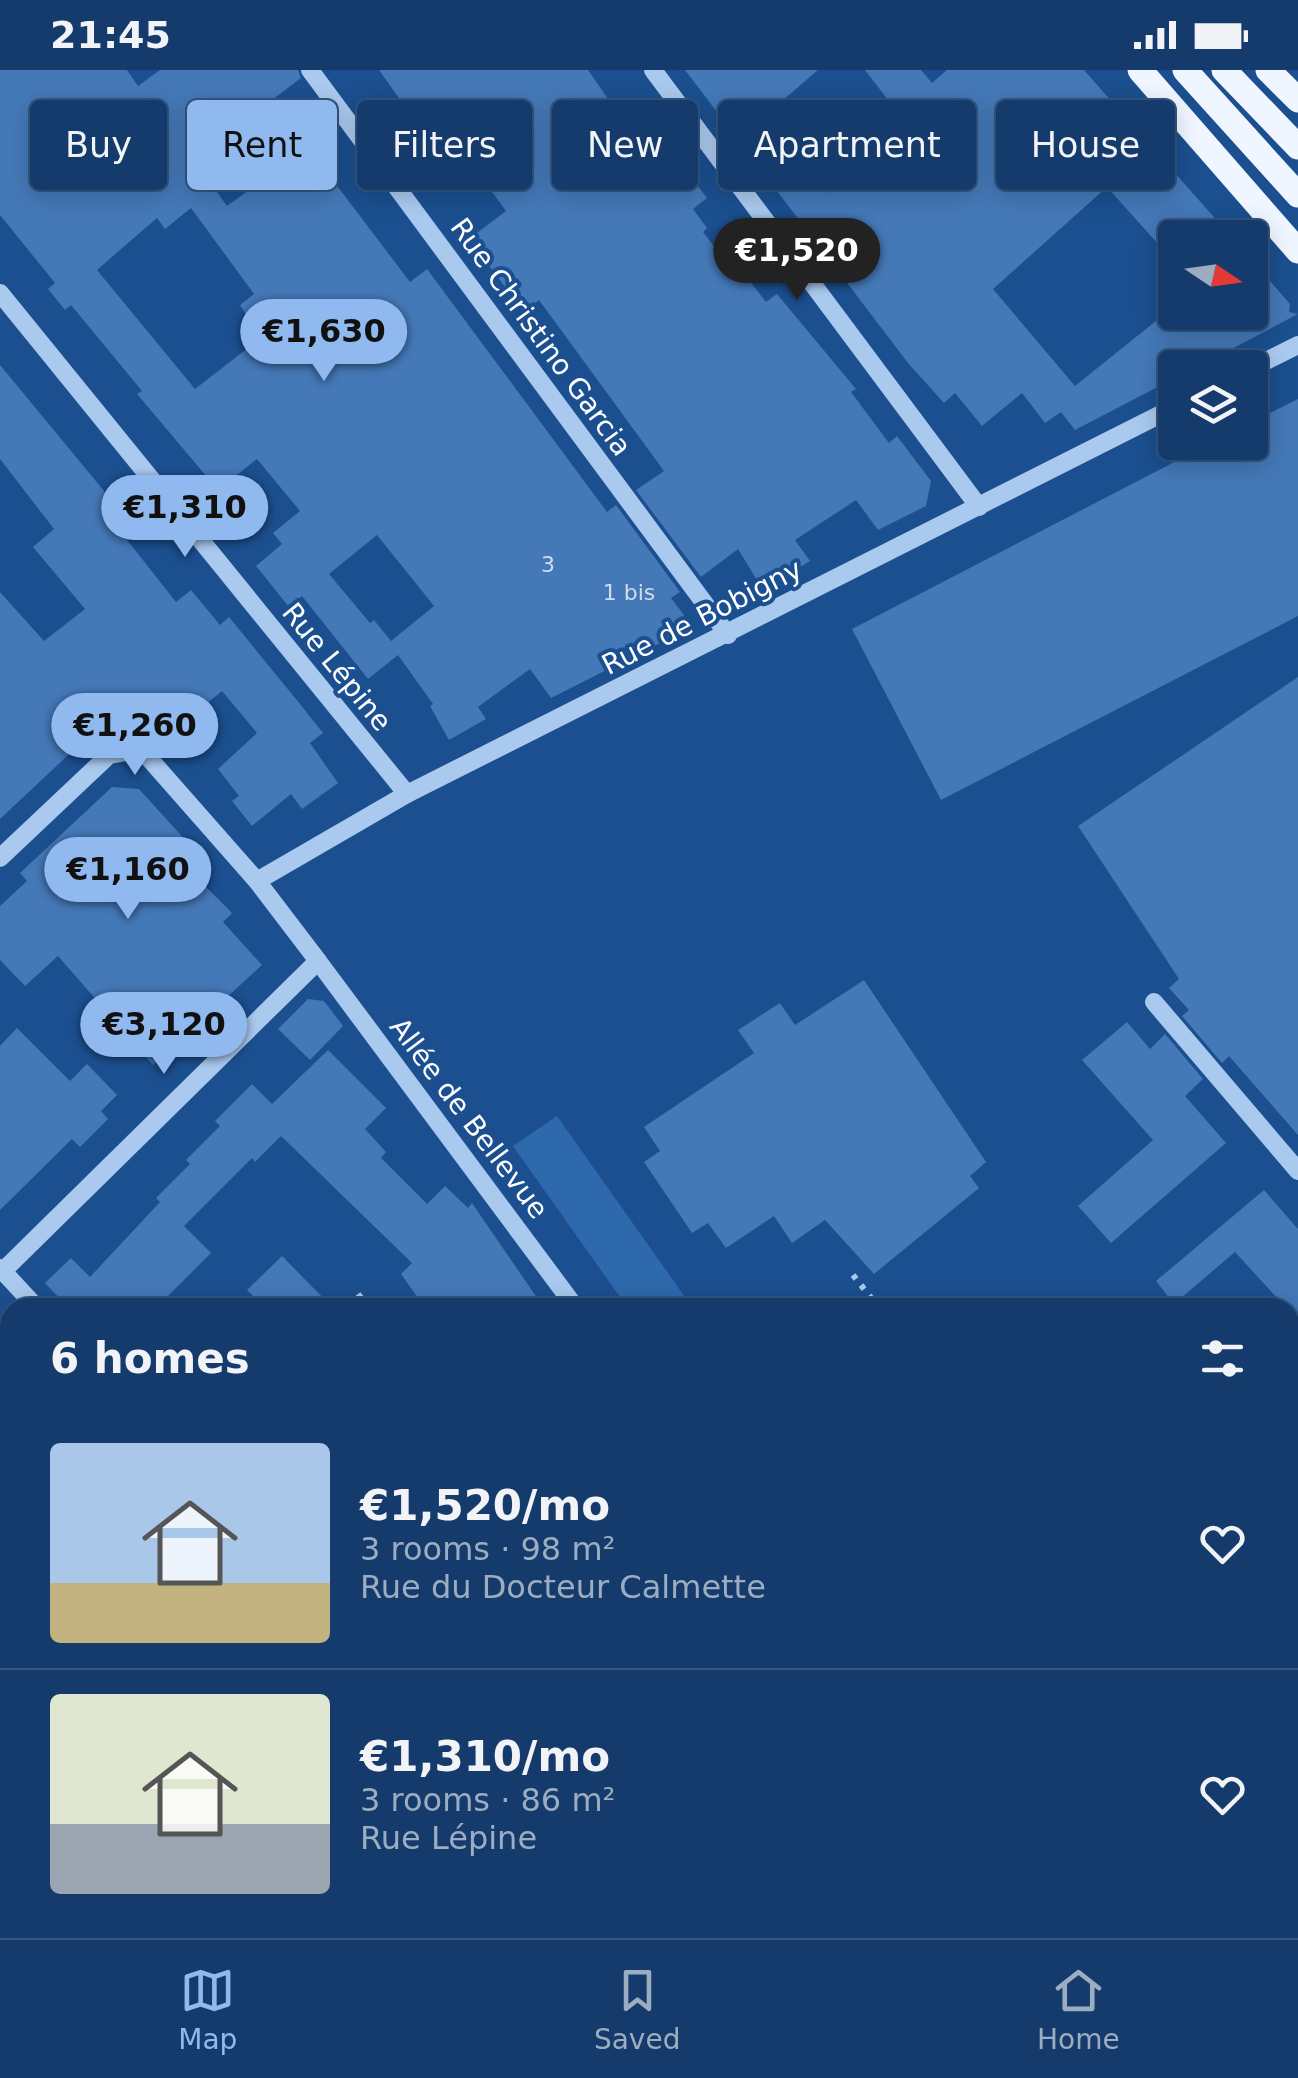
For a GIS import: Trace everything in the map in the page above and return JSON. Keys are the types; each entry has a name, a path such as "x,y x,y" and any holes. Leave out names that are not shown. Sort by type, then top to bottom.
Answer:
{"main road":[{"path":"1140,70 1298,251"},
{"path":"1186,70 1298,194"},
{"path":"1224,70 1298,147"},
{"path":"1268,70 1298,100"}],"street":[{"name":"Rue Christino Garcia","path":"310,70 728,635"},
{"path":"653,70 978,508"},
{"name":"Rue Lépine","path":"0,293 407,794"},
{"path":"1268,360 1298,345"},
{"name":"Rue de Bobigny","path":"257,881 407,794 1158,416"},
{"name":"Allée de Bellevue","path":"0,858 109,755 126,752 147,756 257,881 569,1298"},
{"path":"28,1298 2,1270 318,961"},
{"path":"1154,1002 1298,1171"}],"path":[{"path":"853,1276 871,1298"},
{"path":"358,1294 361,1298"}],"shaded area":[{"path":"557,1116 686,1298 621,1298 513,1146"}],"building":[{"path":"0,70 127,70 138,86 160,70 298,70 301,78 272,100 187,100 187,190 215,190 227,206 249,190 337,190 337,186 410,282 427,269 607,512 616,505 680,592 671,598 684,615 680,633 551,698 530,669 478,707 486,719 449,740 430,706 433,704 398,655 368,679 302,596 289,607 256,566 282,544 273,533 300,511 257,459 218,490 137,394 142,391 71,305 65,310 48,289 55,283 0,215","holes":["191,208 254,294 240,305 261,338 195,389 97,270 157,218 165,229","377,535 434,606 391,641 374,620 370,623 329,574"]},
{"path":"379,70 588,70 609,100 552,100 552,190 698,190 698,186 707,198 693,209 707,228 703,232 740,280 746,276 766,302 777,294 856,389 851,392 889,443 897,436 931,481 926,506 878,530 856,500 795,540 810,561 763,590 738,549 701,577 636,490 664,471 539,300 524,312 469,239 506,211 491,190 532,190 532,100 400,100"},
{"path":"685,70 818,70 783,100 718,100 718,113"},
{"path":"865,70 921,70 932,83 947,70 1084,70 1110,100 996,100 996,190 1104,190 993,289 1075,386 1158,319 1158,330 1268,330 1230,350 1158,350 1158,387 1075,430 1061,412 1045,423 1022,393 982,426 955,393 944,403 908,363 776,190 829,193 976,190 976,100 888,100"},
{"path":"1175,173 1216,220 1158,220 1158,244 1110,190 1175,190"},
{"path":"1268,279 1290,304 1289,312 1298,314 1268,330"},
{"path":"0,365 114,503 105,512 176,602 191,590 220,625 229,617 300,704 323,733 310,743 338,783 302,809 291,794 252,826 232,801 239,796 218,769 257,733 222,691 165,738 129,698 0,819 0,592 44,641 85,609 33,547 54,529 0,459"},
{"path":"1298,399 1298,616 941,800 852,629 1178,460 1268,460 1268,414"},
{"path":"1298,677 1298,1135 1229,1056 1222,1063 1182,1016 1189,1010 1169,988 1179,979 1078,826"},
{"path":"112,787 139,789 209,866 197,878 232,913 223,922 262,965 153,1065 58,956 25,986 0,960 0,906 27,881 20,873"},
{"path":"864,980 986,1162 970,1176 979,1188 874,1274 825,1220 792,1243 774,1216 726,1248 708,1223 692,1233 644,1162 660,1151 644,1127 754,1053 738,1030 780,1003 795,1025"},
{"path":"308,999 324,1001 343,1026 310,1060 278,1029"},
{"path":"1127,1022 1150,1049 1165,1034 1203,1079 1185,1096 1226,1143 1111,1243 1078,1206 1153,1140 1082,1060"},
{"path":"17,1028 70,1081 87,1064 117,1095 101,1111 108,1119 80,1147 72,1139 0,1210 0,1046"},
{"path":"328,1050 386,1108 365,1129 386,1152 381,1158 427,1204 445,1186 468,1208 472,1203 537,1298 418,1298 401,1274 412,1263 281,1136 255,1162 252,1158 184,1226 211,1253 166,1298 59,1298 45,1283 71,1258 90,1277 160,1202 156,1198 190,1164 186,1160 220,1126 215,1121 252,1084 272,1104"},
{"path":"1264,1190 1298,1229 1298,1298 1277,1298 1235,1252 1181,1298 1169,1298 1156,1281"},
{"path":"282,1256 323,1298 255,1298 247,1290"}]}
